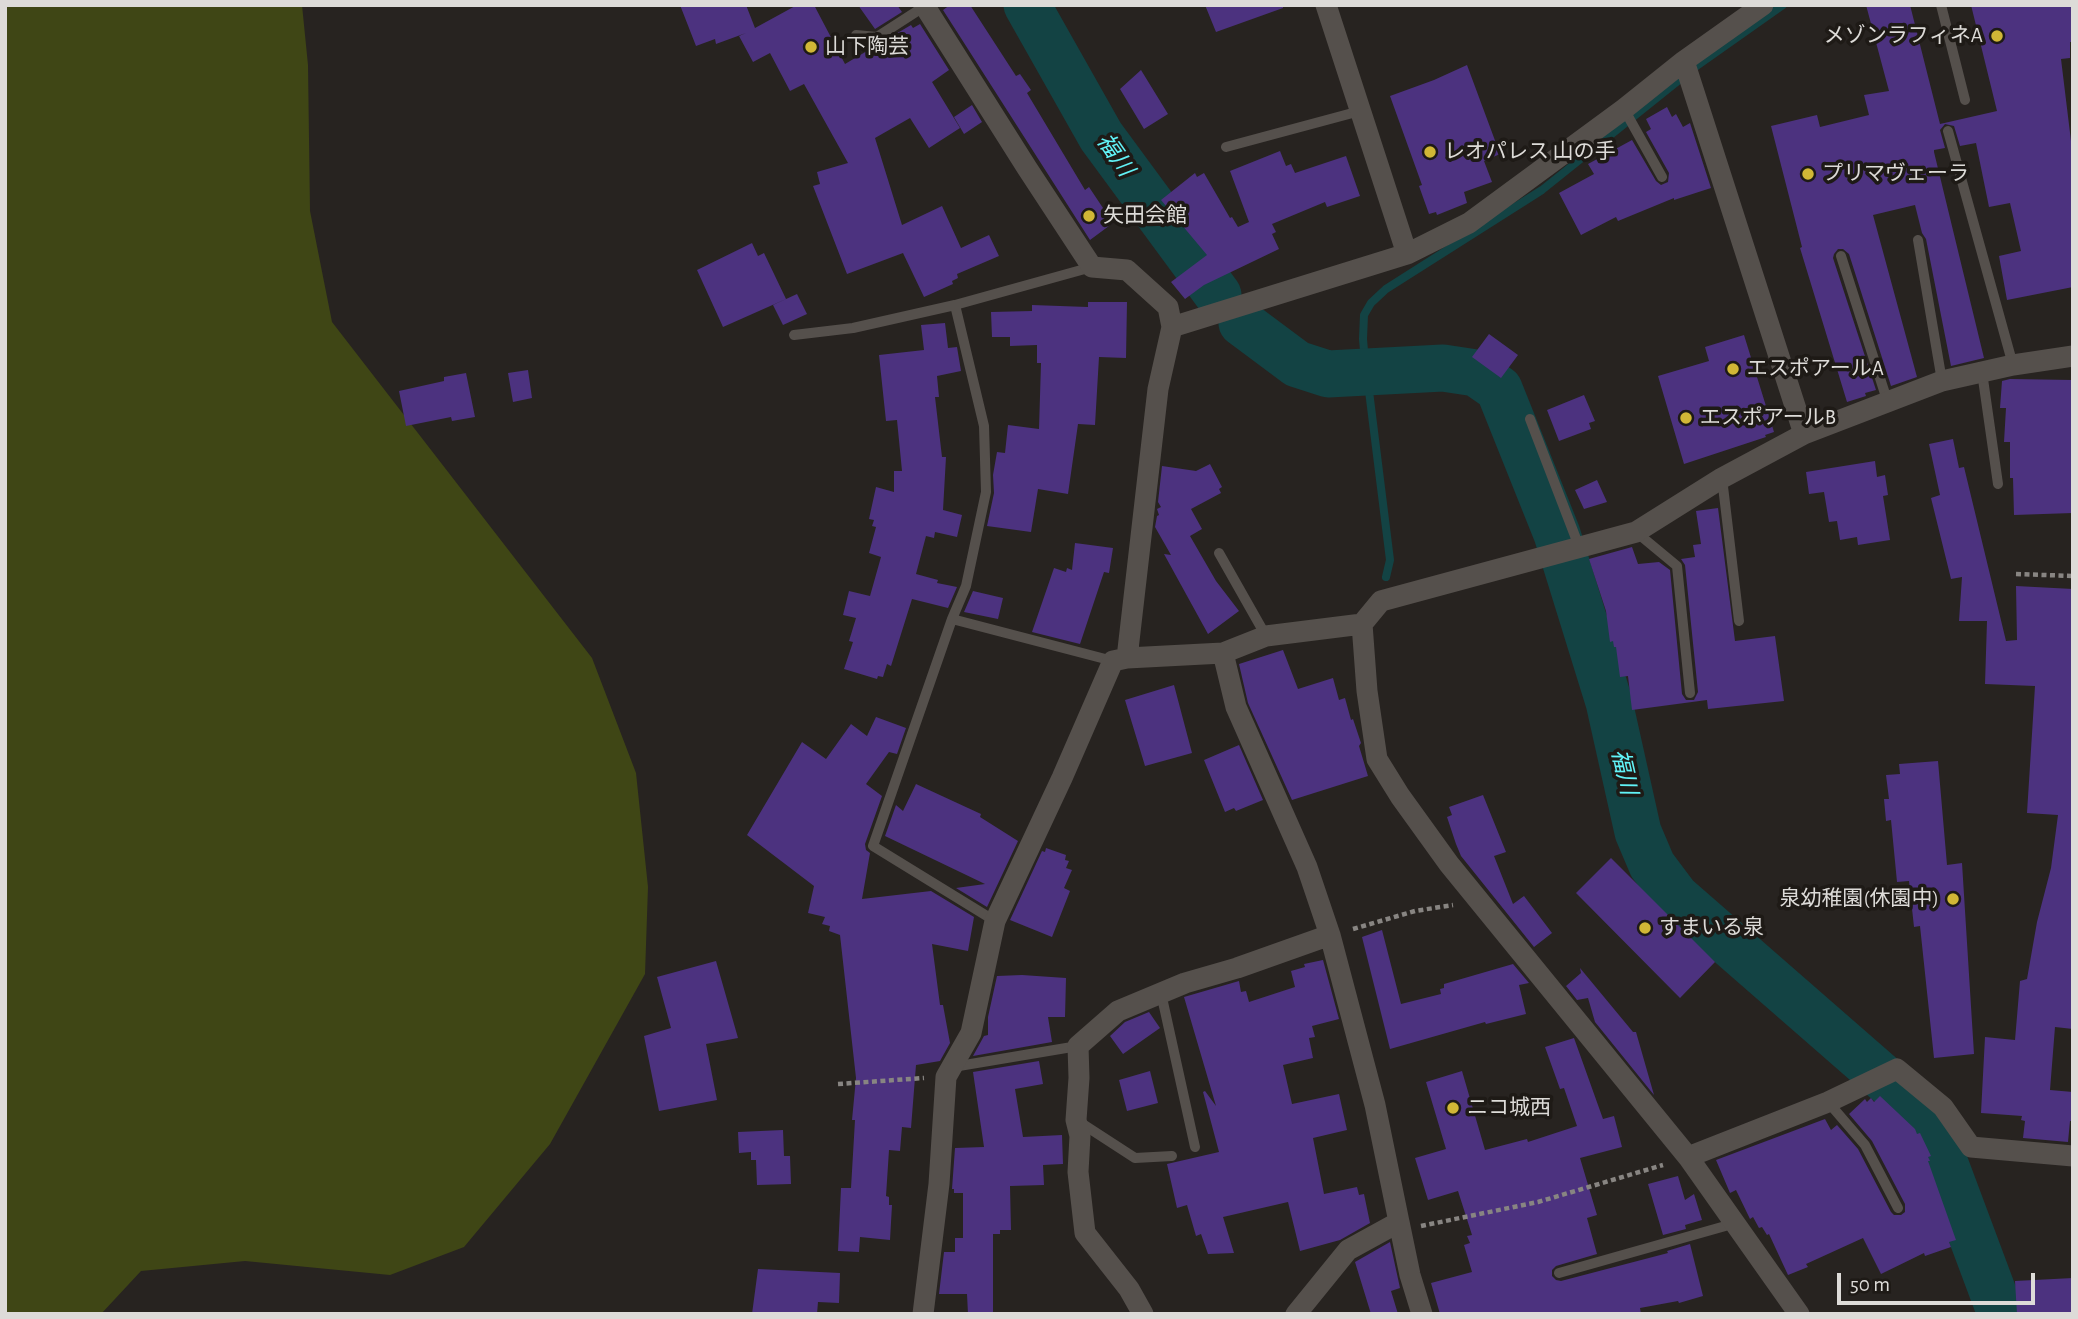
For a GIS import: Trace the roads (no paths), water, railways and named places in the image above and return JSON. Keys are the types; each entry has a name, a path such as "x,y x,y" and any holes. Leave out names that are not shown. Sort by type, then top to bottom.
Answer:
{"street":[{"path":"1326,5 1407,254"},
{"path":"1172,327 1407,254 1469,223 1628,117 1763,5"},
{"path":"923,1314 950,1072 971,1033 995,921 1120,660 1158,389 1172,327 1168,307 1127,270 1092,267 924,6"},
{"path":"1687,70 1804,434"},
{"path":"1120,660 1223,653 1266,636 1362,624 1381,601 1636,532 1723,478 1804,434 1887,400 1942,381 2013,365 2073,356"},
{"path":"1362,624 1367,691 1377,759 1400,796 1450,864 1688,1157 1799,1314"},
{"path":"1223,653 1236,707 1307,867 1330,935 1375,1105 1410,1275 1422,1314"},
{"path":"1143,1314 1129,1289 1085,1233 1078,1172 1080,1136 1076,1120 1078,1046 1118,1011 1185,983 1237,968 1330,935"},
{"path":"1688,1157 1828,1102 1896,1069 1943,1107 1971,1147 2073,1156"},
{"path":"1296,1314 1348,1250 1400,1226"}],"lane":[{"path":"1941,5 1965,100"},
{"path":"856,35 877,37 924,6"},
{"path":"1226,147 1360,110"},
{"path":"1628,117 1662,177"},
{"path":"1948,131 2013,365"},
{"path":"1918,240 1942,381"},
{"path":"1841,256 1887,400"},
{"path":"794,335 853,328 955,305 1092,267"},
{"path":"955,305 984,426 986,492 966,586 951,620 873,846 995,921"},
{"path":"1982,372 1998,484"},
{"path":"1530,419 1570,552"},
{"path":"1723,478 1739,621"},
{"path":"1636,532 1677,566 1690,693"},
{"path":"1219,553 1266,636"},
{"path":"951,620 1120,660"},
{"path":"1161,993 1195,1147"},
{"path":"950,1072 1078,1046"},
{"path":"1828,1102 1865,1145 1898,1208"},
{"path":"1076,1120 1135,1158 1172,1156"},
{"path":"1559,1273 1736,1223"}],"waterway":[{"name":"福川","path":"1027,5 1101,136 1218,295"},
{"path":"1365,362 1364,315 1371,303 1386,289 1542,190 1698,65 1783,5"},
{"name":"福川","path":"1242,323 1297,364 1328,374 1443,368 1476,373 1499,389 1557,534 1609,702 1638,832 1652,865 1676,897 1919,1109 1936,1140 2001,1314"},
{"path":"1368,383 1390,560 1386,577"}],"place":[{"name":"メゾンラフィネA","path":"1997,36"},
{"name":"山下陶芸","path":"811,47"},
{"name":"レオパレス 山の手","path":"1430,152"},
{"name":"プリマヴェーラ","path":"1808,174"},
{"name":"矢田会館","path":"1089,216"},
{"name":"エスポアールA","path":"1733,369"},
{"name":"エスポアールB","path":"1686,418"},
{"name":"泉幼稚園(休園中)","path":"1953,899"},
{"name":"すまいる泉","path":"1645,928"},
{"name":"ニコ城西","path":"1453,1108"}]}
